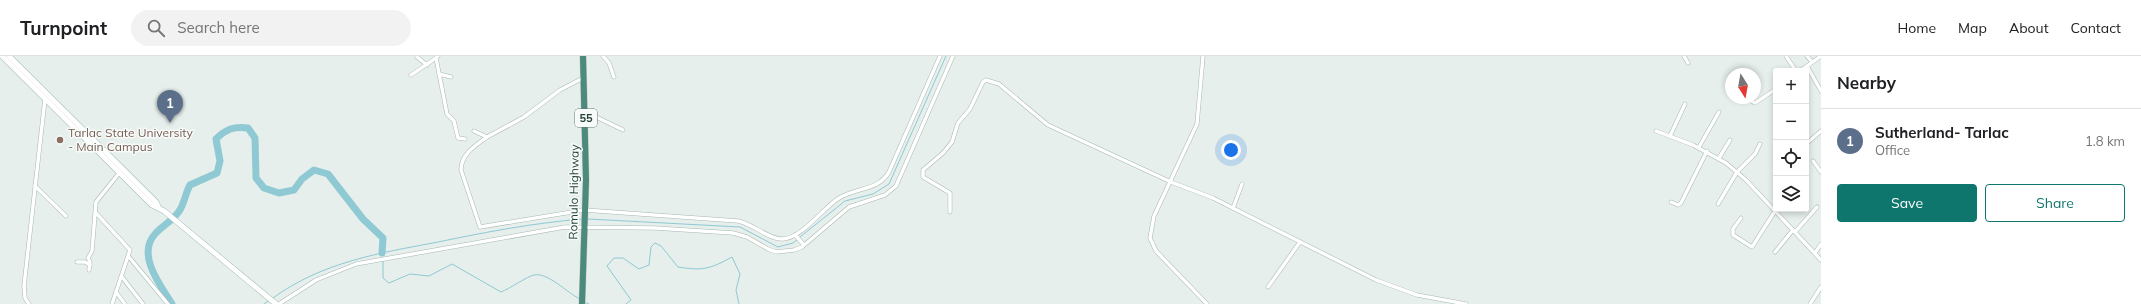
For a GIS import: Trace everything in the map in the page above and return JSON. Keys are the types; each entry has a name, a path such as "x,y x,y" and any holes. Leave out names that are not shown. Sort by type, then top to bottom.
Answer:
{"highway":[{"name":"Romulo Highway","path":"582,304 586,180 586,112 583,56"}],"main road":[{"path":"2,56 60,110 121,171 156,202 161,210 245,277 276,304"},
{"path":"9,56 41,92 45,99 60,110"}],"street":[{"path":"417,56 427,65"},
{"path":"603,56 609,63 614,77"},
{"path":"584,78 560,90 524,116 487,137 466,155 461,165 461,170 480,227 584,212 738,221 779,239 796,236 838,198 853,191 878,184 884,179 892,165 940,56"},
{"path":"279,304 316,280 356,264 584,225 740,234 776,252 794,250 849,207 885,195 896,186 953,56"},
{"path":"1203,56 1198,119 1171,182 1151,222 1150,243 1161,257 1206,304"},
{"path":"1684,56 1688,63"},
{"path":"1786,56 1794,68"},
{"path":"1808,56 1812,62"},
{"path":"1804,68 1821,56"},
{"path":"411,75 437,57"},
{"path":"437,57 447,114 454,121 458,138 465,139"},
{"path":"1806,66 1821,91"},
{"path":"439,74 451,77"},
{"path":"950,212 950,193 923,177 922,172 924,167 943,153 952,142 958,122 966,114 983,82 986,80 999,84 1048,125 1171,182 1233,208 1376,280 1417,295 1466,304"},
{"path":"1761,99 1773,91"},
{"path":"28,304 25,298 24,286 45,99"},
{"path":"1670,136 1685,104"},
{"path":"586,112 623,130"},
{"path":"1699,147 1719,112"},
{"path":"474,131 487,137"},
{"path":"1656,131 1699,147 1719,158 1737,172 1773,209"},
{"path":"1809,141 1821,131"},
{"path":"1719,158 1730,140"},
{"path":"1718,204 1737,172 1755,154 1760,144"},
{"path":"1671,202 1678,205 1681,203 1707,151"},
{"path":"1813,162 1821,172"},
{"path":"89,270 90,265 88,258 92,251 98,198 121,171"},
{"path":"1233,208 1242,184"},
{"path":"35,186 66,216"},
{"path":"1776,252 1817,207"},
{"path":"1741,218 1733,229 1733,235 1752,247 1774,212"},
{"path":"1776,212 1821,260"},
{"path":"96,213 129,247 130,252 112,304"},
{"path":"796,236 803,244"},
{"path":"1268,287 1300,242"},
{"path":"1815,253 1821,244"},
{"path":"128,257 168,304"},
{"path":"77,262 85,262 90,265"},
{"path":"122,277 143,304"},
{"path":"1810,304 1821,287"},
{"path":"116,292 125,304"}],"waterway":[{"path":"800,237 845,201 873,194 889,184 946,56"},
{"path":"172,304 152,270 148,251 150,242 155,234 179,212 190,185 217,173 220,161 216,139 223,133 238,127 248,128 255,138 256,178 264,188 279,193 294,190 302,179 314,170 328,174 363,219 383,238 382,253"},
{"path":"273,298 292,286 331,267 373,255 510,228 582,219"},
{"path":"588,219 740,227 778,247 793,243 798,239"},
{"path":"626,304 631,300 607,266 614,258 623,258 639,269 649,265 651,247 655,243 661,246 678,267 694,269 706,268 732,257 740,274 736,290 739,304"},
{"path":"383,261 383,278 389,283 410,274 429,276 452,264 501,292 531,276 539,275 551,280 580,299"},
{"path":"264,304 268,301"},
{"path":"584,302 589,304"}],"place":[{"name":"Sutherland- Tarlac","path":"170,123"},
{"name":"Tarlac State University - Main Campus","path":"60,140"}]}
